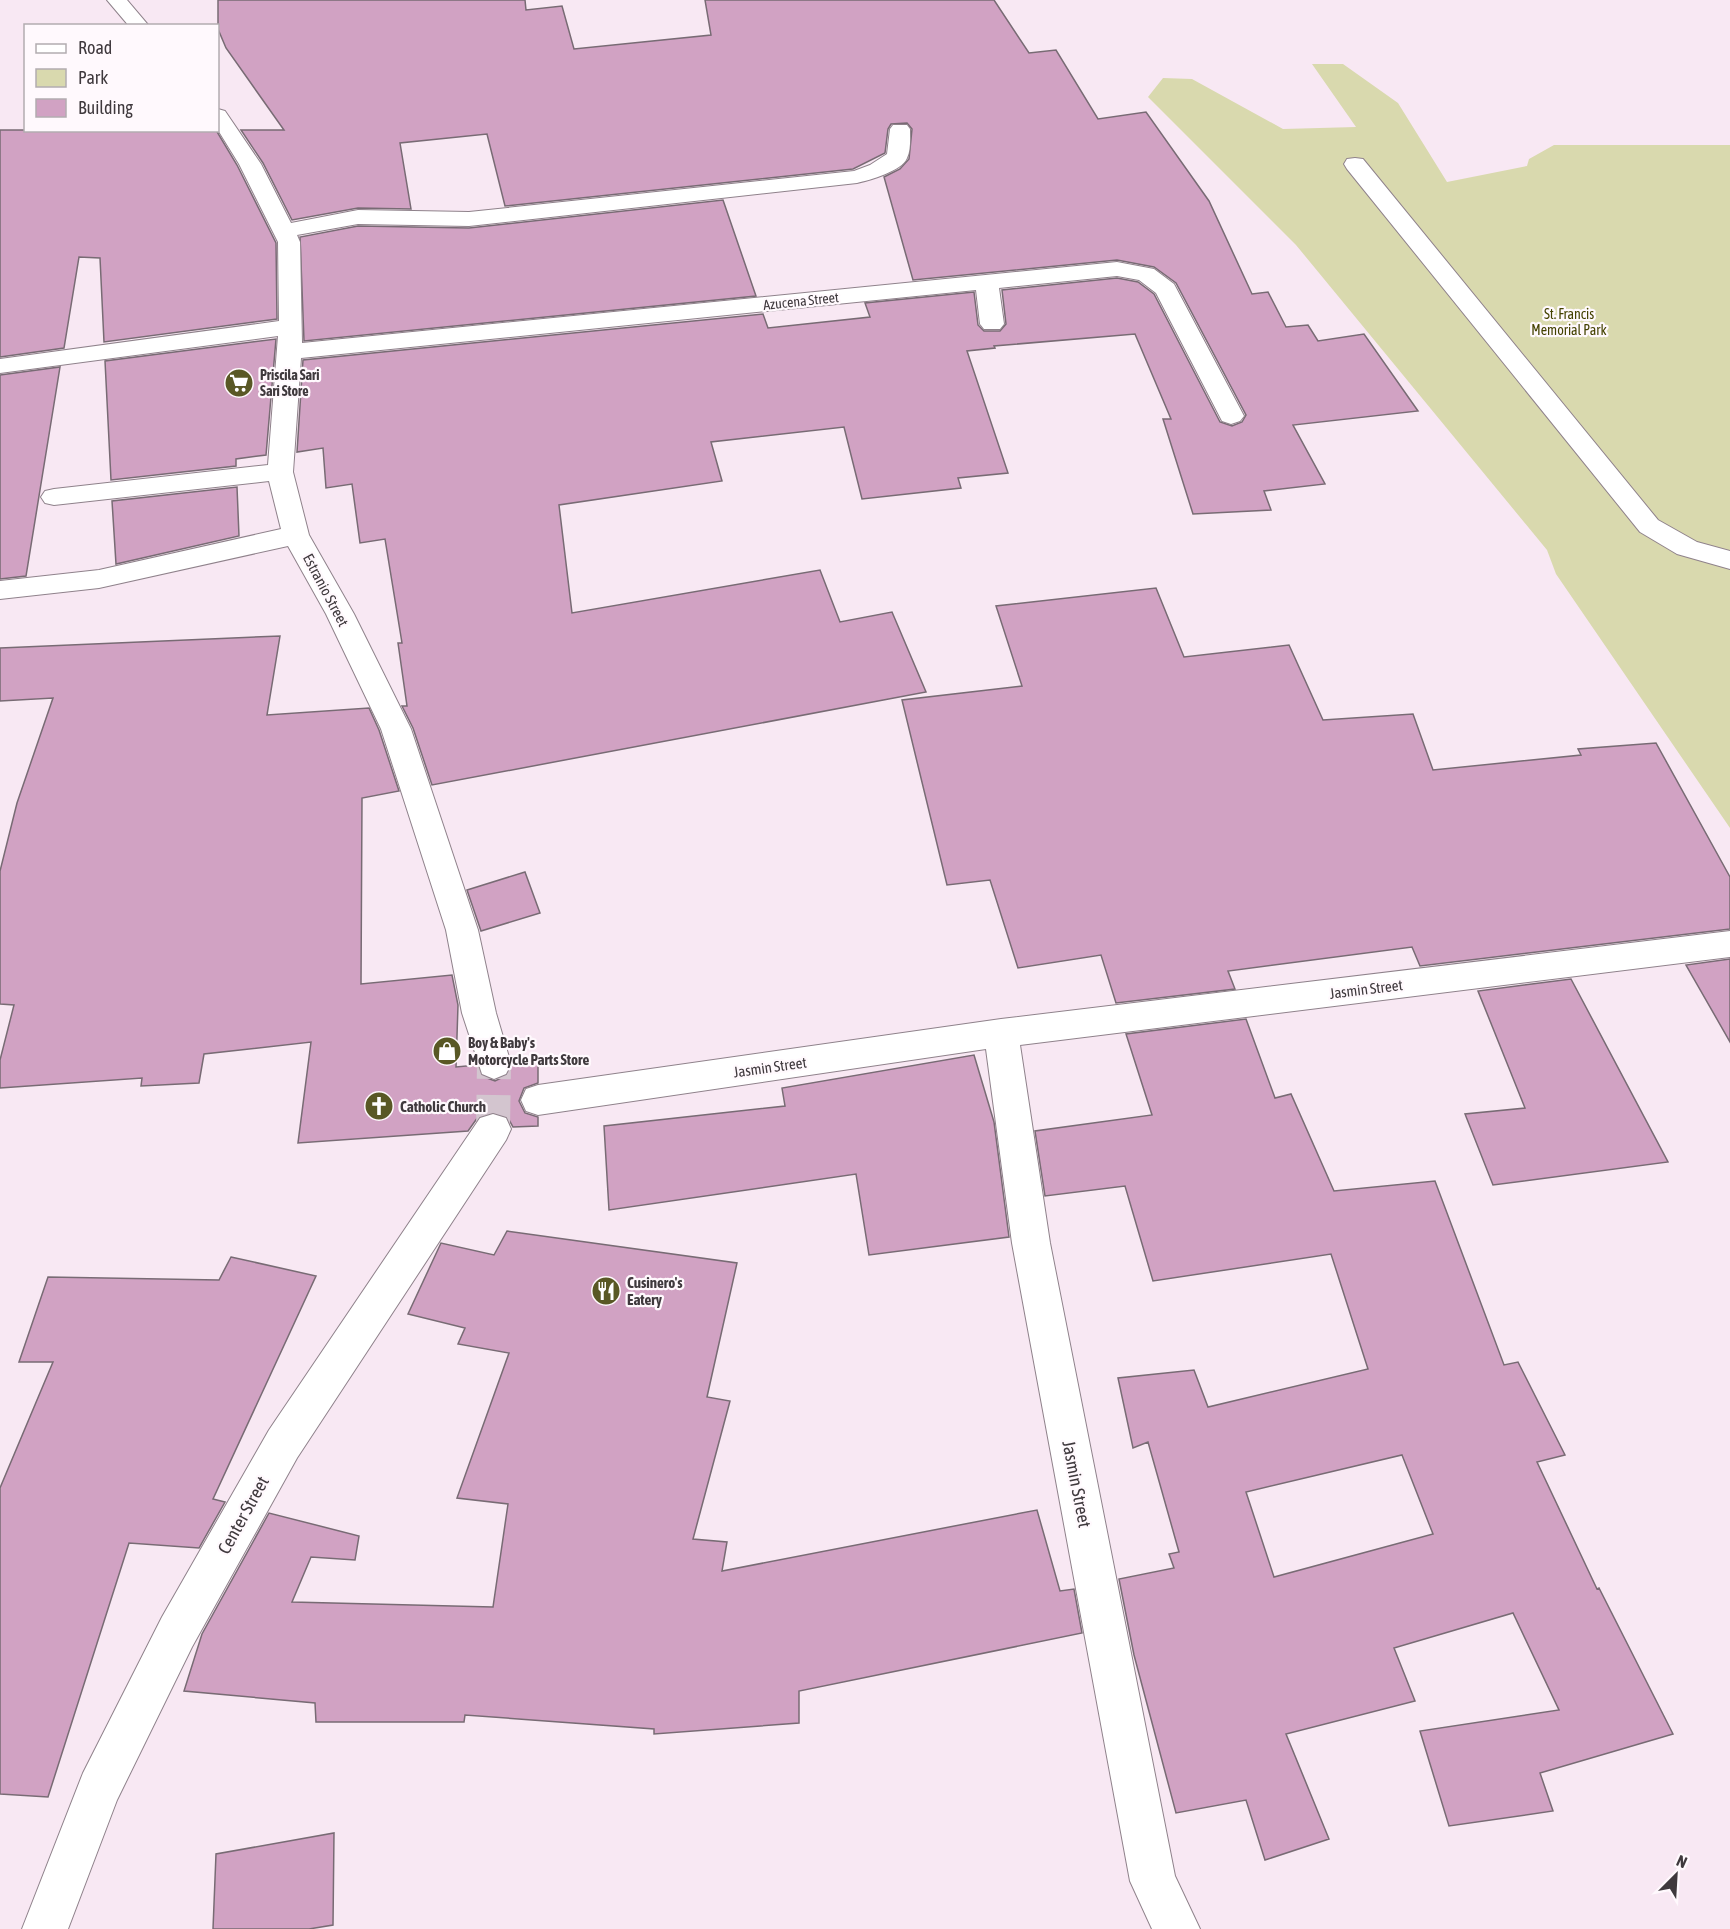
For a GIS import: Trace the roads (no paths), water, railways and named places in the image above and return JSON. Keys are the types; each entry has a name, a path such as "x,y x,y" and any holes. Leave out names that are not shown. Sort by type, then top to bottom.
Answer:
{"street":[{"path":"117,0 138,24"},
{"name":"Estranio Street","path":"219,117 250,164 289,242 290,340 280,472 296,535 340,614 396,729 462,930 479,1013 494,1064"},
{"path":"283,231 358,217 469,219 857,177 878,170 897,157 900,129"},
{"path":"1355,164 1649,526 1687,548 1730,560"},
{"name":"Azucena Street","path":"0,366 1117,269 1146,274 1166,289 1231,416"},
{"path":"987,282 992,324"},
{"path":"54,496 280,472"},
{"path":"0,590 99,579 296,535"},
{"name":"Jasmin Street","path":"538,1100 1001,1033 1730,944"},
{"name":"Jasmin Street","path":"1001,1033 1031,1244 1153,1881 1177,1929"},
{"name":"Center Street","path":"45,1929 99,1789 183,1621 283,1444 493,1129"}],"tunnel":[{"path":"493,1129 494,1064"}],"place":[{"name":"Priscila Sari Sari Store","path":"239,383"},
{"name":"Boy & Baby's Motorcycle Parts Store","path":"447,1051"},
{"name":"Catholic Church","path":"379,1106"},
{"name":"Cusinero's Eatery","path":"606,1291"}],"park label":[{"name":"St. Francis Memorial Park","path":"1569,322"}]}
